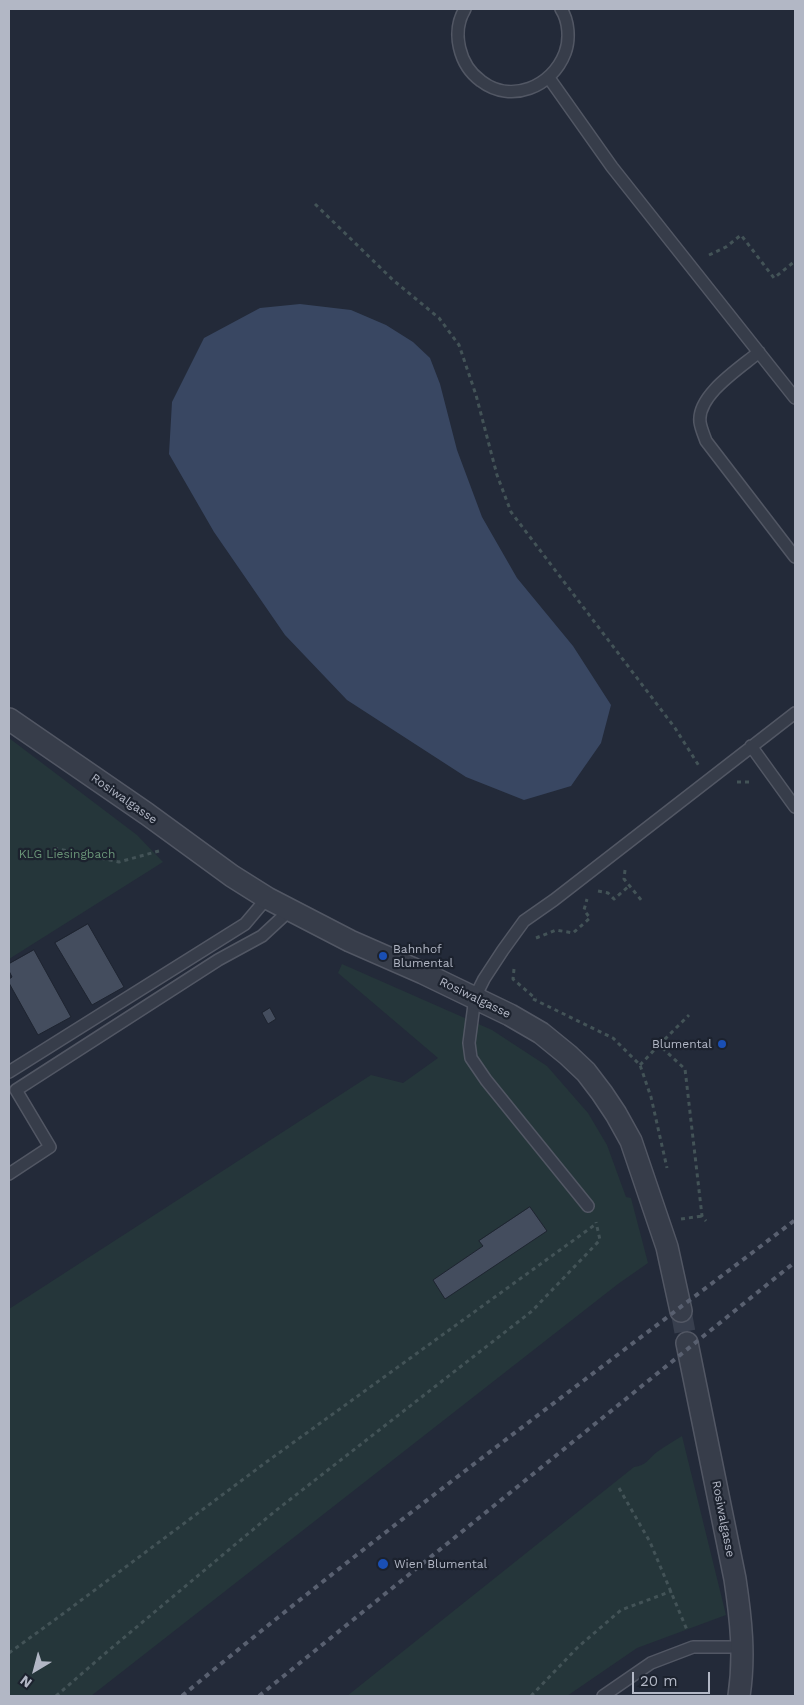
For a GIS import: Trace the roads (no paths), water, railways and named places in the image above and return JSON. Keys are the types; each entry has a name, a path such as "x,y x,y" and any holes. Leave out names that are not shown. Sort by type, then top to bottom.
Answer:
{"street":[{"name":"Rosiwalgasse","path":"9,719 232,876 267,898 350,941 475,997 510,1015 541,1033 568,1055 586,1072 616,1114 631,1141 667,1247 680,1311"},
{"name":"Rosiwalgasse","path":"687,1343 735,1579 743,1647 739,1696"}],"lane":[{"path":"465,9 461,15 458,34 460,51 468,68 481,81 497,89 515,91 533,88 549,78 561,64 567,47 568,29 561,9"},
{"path":"549,78 612,167 795,398"},
{"path":"759,352 707,398 701,409 700,422 706,441 795,556"},
{"path":"588,1206 492,1087 471,1058 469,1043 475,997 488,972 524,921 709,781 795,713"},
{"path":"751,746 795,807"},
{"path":"9,1072 245,924 267,898"},
{"path":"9,1174 50,1147 16,1090 218,960 262,936 289,910"},
{"path":"602,1696 651,1663 694,1647 743,1647"}],"water":[{"path":"300,304 351,310 386,325 413,342 430,358 440,384 457,450 482,517 517,578 573,646 611,705 601,743 571,786 524,800 466,777 347,700 285,635 214,532 169,454 172,402 204,338 260,308"}],"tunnel":[{"path":"681,1311 687,1343"}],"railway":[{"path":"182,1696 409,1514 795,1220"},
{"path":"259,1696 795,1262"}],"place":[{"name":"Bahnhof Blumental","path":"383,956"},
{"name":"Blumental","path":"722,1044"},
{"name":"Wien Blumental","path":"383,1564"}],"park label":[{"name":"KLG Liesingbach","path":"67,854"}]}
